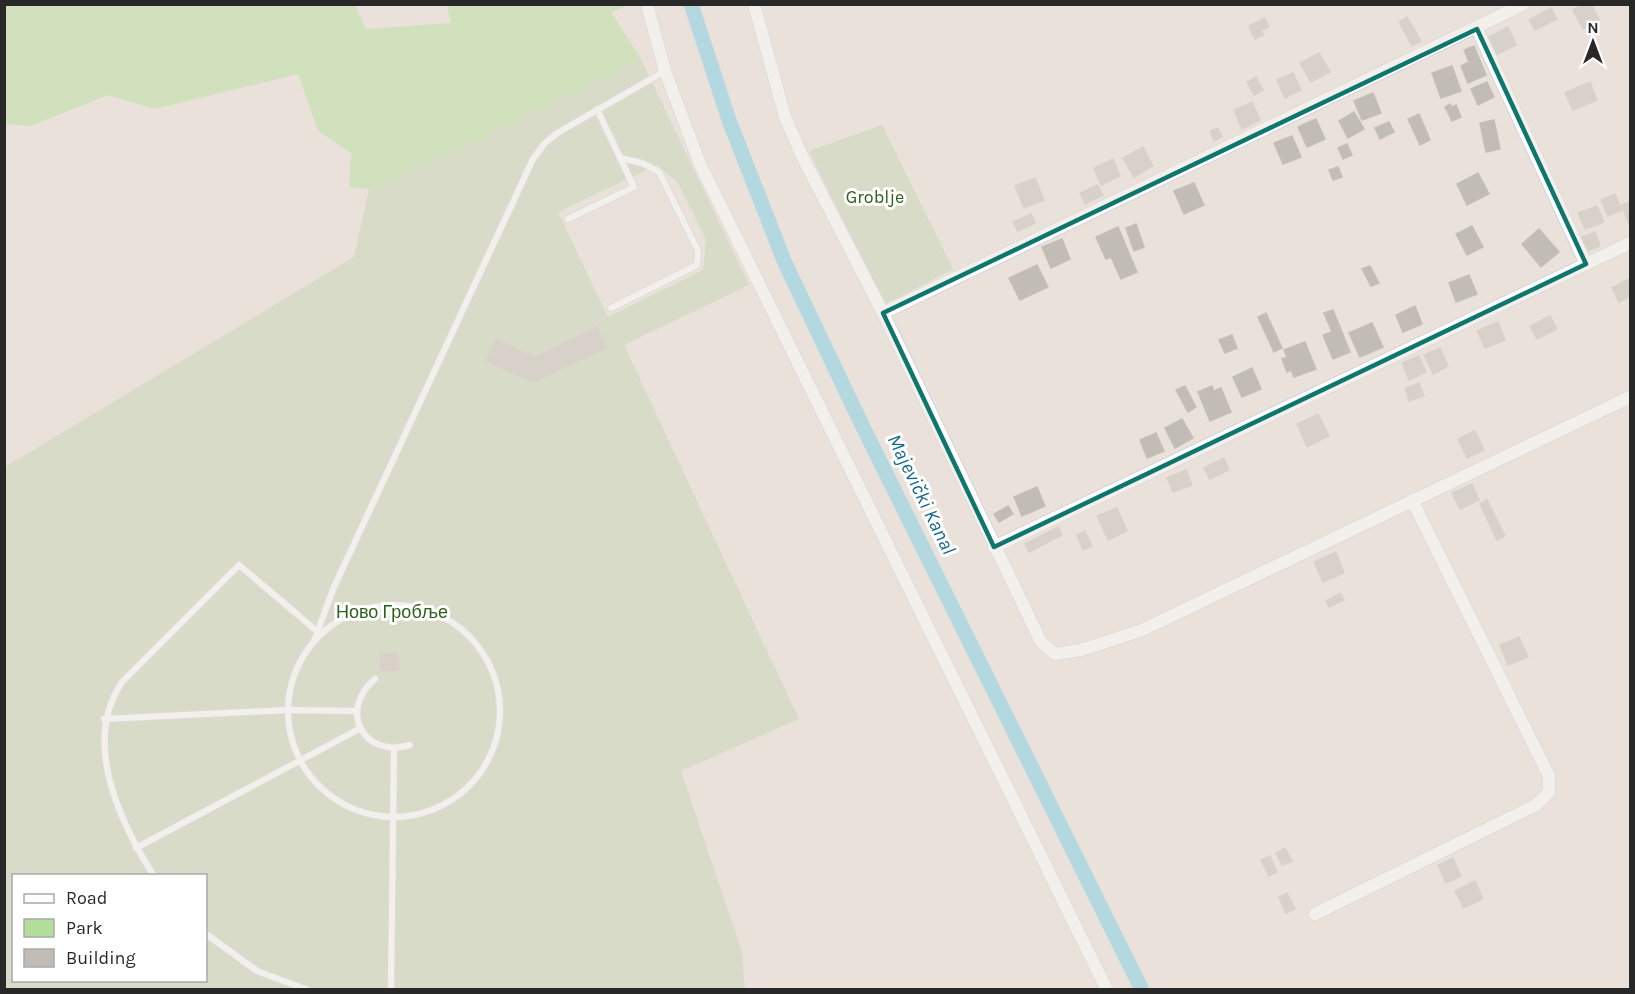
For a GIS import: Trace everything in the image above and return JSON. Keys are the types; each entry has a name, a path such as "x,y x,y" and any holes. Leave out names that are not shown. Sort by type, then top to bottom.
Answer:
{"street":[{"path":"647,4 666,71 700,164 1107,990"},
{"path":"754,4 785,117 803,158 884,313 1041,642 1055,654 1081,650 1142,630 1630,398"},
{"path":"884,313 1477,29 1524,4"},
{"path":"1477,29 1586,264"},
{"path":"994,547 1630,243"},
{"path":"1315,914 1536,805 1549,792 1549,776 1412,500"}],"lane":[{"path":"314,641 325,630 351,614 380,606 410,606 439,615 464,631 484,654 500,697 496,741 483,769 463,791 444,804 424,813 394,817 364,812 336,800 314,780 299,759 293,744 288,710 292,680 314,641 334,587 533,159 545,143 559,132 666,71"},
{"path":"568,219 634,187 597,109"},
{"path":"611,308 696,265 698,251 659,172 642,163 620,158"},
{"path":"153,874 136,848 119,812 104,755 104,719 111,698 122,682 239,565 318,632"},
{"path":"375,679 360,695 357,711 361,728 373,743 394,748 410,745"},
{"path":"104,719 288,710 357,711"},
{"path":"136,848 299,759 361,728"},
{"path":"391,990 394,748"},
{"path":"207,935 257,971 308,990"}],"highlighted area":[{"path":"1477,29 1586,264 994,547 883,313"}],"green space":[{"path":"4,5 355,5 366,29 451,23 447,5 623,5 624,7 611,12 641,59 462,148 369,189 349,187 351,153 318,131 298,74 155,109 108,95 31,126 5,124"},
{"name":"Ново Гробље","path":"641,59 749,285 624,345 799,719 681,771 742,952 745,989 5,990 5,467 354,257 369,189 462,148","holes":["657,165 678,183 706,240 703,270 608,317 558,212"]},
{"name":"Groblje","path":"882,125 953,269 884,305 809,151"}],"building":[{"path":"1583,4 1591,4 1600,21 1583,29 1573,10"},
{"path":"1551,8 1557,19 1535,30 1529,20"},
{"path":"1407,17 1421,41 1412,46 1399,22"},
{"path":"1265,18 1269,27 1261,30 1264,35 1255,39 1249,26"},
{"path":"1508,27 1516,45 1496,55 1487,38"},
{"path":"1474,46 1486,75 1468,83 1461,66 1469,62 1464,50"},
{"path":"1319,53 1330,72 1311,82 1300,63"},
{"path":"1452,66 1461,91 1441,98 1432,73"},
{"path":"1293,73 1301,90 1285,98 1277,80"},
{"path":"1256,77 1263,90 1254,95 1247,82"},
{"path":"1487,82 1494,97 1478,105 1471,89"},
{"path":"1590,82 1597,100 1573,110 1565,93"},
{"path":"1373,93 1381,113 1362,120 1354,101"},
{"path":"1252,102 1260,120 1242,129 1234,110"},
{"path":"1450,104 1452,107 1456,105 1461,117 1452,121 1445,107"},
{"path":"1354,112 1364,129 1348,138 1339,121"},
{"path":"1419,114 1430,140 1420,145 1408,119"},
{"path":"1316,119 1325,139 1307,147 1298,127"},
{"path":"1494,120 1500,149 1486,152 1480,123"},
{"path":"1389,122 1394,132 1380,139 1375,128"},
{"path":"1218,128 1222,137 1214,141 1210,131"},
{"path":"1292,136 1301,157 1283,164 1274,143"},
{"path":"1347,144 1352,155 1343,159 1338,148"},
{"path":"1143,147 1153,166 1134,177 1123,158"},
{"path":"1113,159 1120,176 1101,185 1094,168"},
{"path":"1338,167 1342,177 1333,180 1329,170"},
{"path":"1478,173 1489,194 1467,205 1457,184"},
{"path":"1035,178 1044,200 1024,208 1015,186"},
{"path":"1194,183 1204,205 1184,214 1174,191"},
{"path":"1097,185 1103,195 1085,204 1080,193"},
{"path":"1615,194 1622,210 1608,216 1601,200"},
{"path":"1630,202 1630,227 1622,205"},
{"path":"1597,206 1604,222 1585,229 1578,213"},
{"path":"1031,214 1035,223 1018,231 1013,222"},
{"path":"1136,224 1144,247 1134,251 1126,228"},
{"path":"1472,226 1483,247 1467,255 1456,234"},
{"path":"1118,227 1137,272 1121,279 1111,257 1106,259 1096,237"},
{"path":"1539,229 1559,252 1541,267 1522,244"},
{"path":"1595,232 1600,246 1585,252 1580,238"},
{"path":"1062,239 1070,259 1051,268 1042,247"},
{"path":"1037,265 1048,287 1020,300 1009,278"},
{"path":"1370,266 1379,283 1371,286 1362,269"},
{"path":"1469,275 1477,294 1456,302 1449,283"},
{"path":"1630,278 1630,296 1619,302 1612,288"},
{"path":"1415,306 1422,324 1403,332 1396,315"},
{"path":"1333,310 1350,352 1333,359 1323,335 1332,332 1324,313"},
{"path":"1266,313 1282,348 1274,352 1258,317"},
{"path":"1550,316 1557,329 1537,339 1530,326"},
{"path":"1498,322 1505,340 1485,348 1477,331"},
{"path":"1372,323 1383,347 1360,357 1349,333"},
{"path":"597,327 606,348 533,382 486,361 496,340 535,357"},
{"path":"1232,335 1237,348 1225,353 1219,340"},
{"path":"1305,342 1316,369 1294,377 1291,370 1287,372 1282,359 1287,357 1284,350"},
{"path":"1440,348 1448,366 1433,374 1424,355"},
{"path":"1419,356 1426,372 1409,380 1402,363"},
{"path":"1252,368 1261,389 1242,397 1233,377"},
{"path":"1419,383 1424,396 1409,401 1405,388"},
{"path":"1185,386 1196,407 1188,412 1176,390"},
{"path":"1212,386 1214,391 1221,388 1231,412 1210,421 1198,392"},
{"path":"1318,414 1329,436 1307,447 1297,424"},
{"path":"1182,419 1193,438 1175,448 1165,428"},
{"path":"1475,431 1484,450 1467,458 1458,439"},
{"path":"1156,433 1164,451 1147,458 1140,440"},
{"path":"1224,458 1229,470 1210,479 1204,468"},
{"path":"1186,470 1192,485 1173,492 1167,478"},
{"path":"1472,484 1479,500 1460,509 1452,493"},
{"path":"1037,487 1045,506 1022,516 1014,497"},
{"path":"1487,500 1505,536 1497,540 1480,504"},
{"path":"1008,506 1013,514 999,522 994,514"},
{"path":"1117,508 1127,531 1108,540 1097,516"},
{"path":"1058,527 1062,535 1029,552 1025,544"},
{"path":"1085,531 1092,546 1083,550 1077,535"},
{"path":"1336,552 1344,573 1323,582 1314,562"},
{"path":"1340,593 1344,600 1329,607 1326,601"},
{"path":"1519,637 1528,657 1508,665 1500,645"},
{"path":"397,653 399,670 381,671 380,654"},
{"path":"1285,848 1292,861 1282,865 1276,853"},
{"path":"1270,856 1277,872 1269,876 1261,860"},
{"path":"1453,858 1461,876 1446,883 1438,865"},
{"path":"1475,881 1483,899 1464,908 1455,891"},
{"path":"1287,893 1295,909 1286,913 1279,897"}],"waterway":[{"name":"Majevički Kanal","path":"691,4 730,123 785,263 862,425 1142,990"}]}
